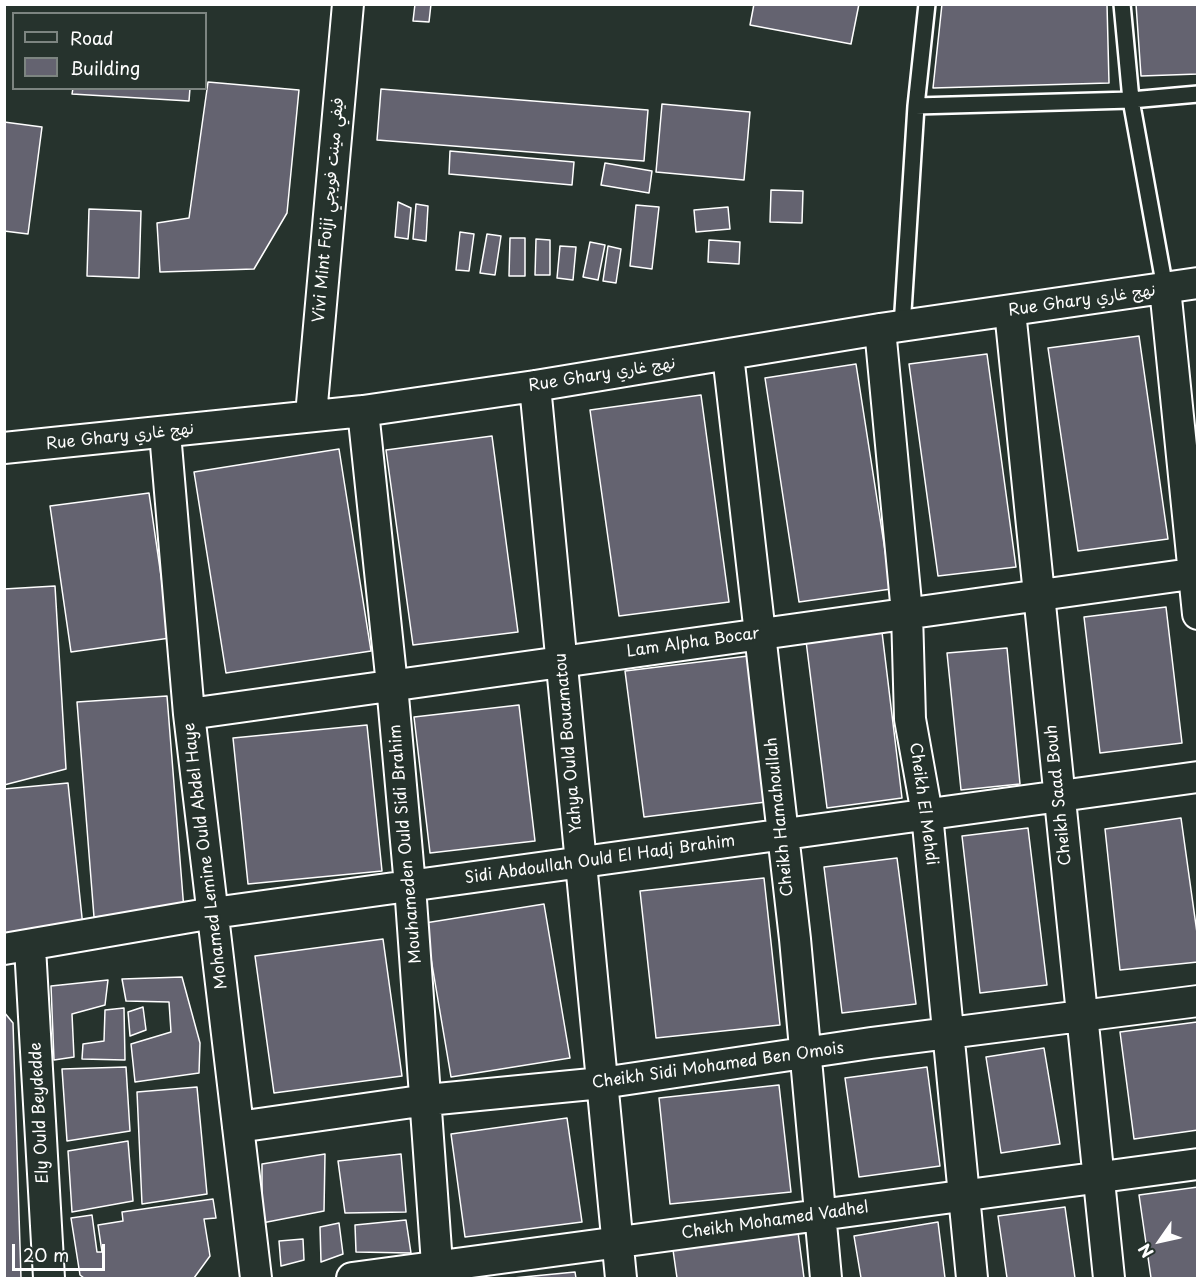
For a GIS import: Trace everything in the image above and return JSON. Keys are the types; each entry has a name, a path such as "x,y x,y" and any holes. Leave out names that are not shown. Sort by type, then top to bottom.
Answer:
{"street":[{"name":"Vivi Mint Foiji فيفي مينت فويجي","path":"311,416 348,4"},
{"name":"Rue Ghary نهج غاري","path":"4,448 363,411 535,386 891,328 1197,284"},
{"path":"1165,288 1195,573 1197,614"},
{"name":"Cheikh Saad Bouh","path":"1010,311 1109,1278"},
{"name":"Cheikh El Mehdi","path":"891,328 907,613 910,719 927,814 972,1278"},
{"name":"Cheikh Hamahoullah","path":"728,355 761,634 781,835 795,939 803,1054 826,1278"},
{"name":"Yahya Ould Bouamatou","path":"535,386 621,1278"},
{"name":"Mouhameden Ould Sidi Brahim","path":"363,411 392,685 410,886 427,1100 437,1272"},
{"name":"Mohamed Lemine Ould Abdel Haye","path":"165,433 189,714 256,1278"},
{"name":"Lam Alpha Bocar","path":"189,714 1195,573"},
{"name":"Sidi Abdoullah Ould El Hadj Brahim","path":"17,948 213,913 1197,777"},
{"name":"Ely Ould Beydedde","path":"17,948 49,1278"},
{"name":"Cheikh Sidi Mohamed Ben Omois","path":"238,1127 427,1100 602,1083 1197,1001"},
{"name":"Cheikh Mohamed Vadhel","path":"352,1278 437,1272 617,1243 1197,1164"}],"lane":[{"path":"891,328 927,4"},
{"path":"1122,4 1131,100 1165,288"},
{"path":"916,106 1131,100 1197,94"}],"building":[{"path":"415,4 431,4 429,22 413,21"},
{"path":"754,4 859,4 851,44 750,25"},
{"path":"942,4 1107,4 1109,83 933,88"},
{"path":"1136,4 1198,4 1198,74 1141,76"},
{"path":"208,82 299,90 287,213 254,269 160,272 157,223 189,218"},
{"path":"381,89 648,110 644,161 377,140"},
{"path":"73,90 190,90 189,101 72,94"},
{"path":"662,104 750,112 744,180 656,172"},
{"path":"4,122 42,127 28,234 4,231"},
{"path":"450,151 574,162 572,185 449,174"},
{"path":"605,163 652,171 649,193 601,185"},
{"path":"771,190 803,191 802,223 770,222"},
{"path":"398,202 411,208 408,239 395,237"},
{"path":"416,204 428,206 426,241 413,239"},
{"path":"636,205 659,207 652,269 630,266"},
{"path":"728,207 730,229 696,232 694,210"},
{"path":"89,209 141,211 139,278 87,276"},
{"path":"460,232 474,234 469,271 456,270"},
{"path":"487,234 501,236 495,275 480,273"},
{"path":"510,238 525,238 525,276 509,276"},
{"path":"536,239 550,240 550,275 535,275"},
{"path":"709,240 740,242 739,264 708,262"},
{"path":"590,242 605,245 598,280 583,277"},
{"path":"560,246 576,247 573,280 557,278"},
{"path":"608,246 621,249 616,283 603,281"},
{"path":"1139,336 1168,539 1078,551 1048,348"},
{"path":"987,354 1016,567 938,576 909,364"},
{"path":"856,364 891,589 799,602 765,378"},
{"path":"701,395 729,602 619,616 590,410"},
{"path":"492,436 518,632 413,645 386,450"},
{"path":"339,449 371,651 226,673 194,472"},
{"path":"149,493 170,638 71,652 50,506"},
{"path":"55,586 66,769 4,785 4,589"},
{"path":"1166,607 1182,743 1100,753 1084,617"},
{"path":"882,632 902,798 827,808 806,641"},
{"path":"1007,648 1020,784 961,790 947,653"},
{"path":"748,656 766,802 644,817 625,671"},
{"path":"167,696 184,910 94,917 77,702"},
{"path":"519,705 535,841 430,853 414,717"},
{"path":"367,725 382,871 248,884 233,738"},
{"path":"68,783 83,927 4,935 4,789"},
{"path":"1181,818 1198,940 1198,962 1120,970 1105,829"},
{"path":"1028,828 1047,985 980,993 962,836"},
{"path":"897,858 916,1004 842,1013 824,867"},
{"path":"764,878 780,1025 656,1038 640,891"},
{"path":"544,904 570,1058 451,1077 425,923"},
{"path":"383,939 402,1076 274,1093 255,956"},
{"path":"182,977 200,1043 199,1073 135,1082 131,1044 171,1032 169,1002 126,1001 122,979"},
{"path":"108,980 105,1005 72,1014 74,1057 54,1060 51,986"},
{"path":"143,1007 146,1030 130,1036 128,1012"},
{"path":"124,1008 125,1060 82,1059 83,1044 104,1041 105,1010"},
{"path":"4,1012 13,1023 21,1278 4,1278"},
{"path":"1197,1022 1198,1130 1134,1139 1120,1032"},
{"path":"1044,1048 1060,1144 1001,1153 986,1057"},
{"path":"126,1067 130,1131 67,1141 62,1069"},
{"path":"927,1067 940,1166 859,1177 845,1078"},
{"path":"779,1085 791,1192 670,1204 659,1098"},
{"path":"197,1087 207,1194 142,1204 137,1092"},
{"path":"567,1118 582,1222 465,1237 451,1134"},
{"path":"128,1141 133,1201 72,1212 68,1151"},
{"path":"325,1154 324,1211 262,1223 262,1164"},
{"path":"401,1154 406,1212 345,1213 338,1161"},
{"path":"1198,1187 1198,1278 1151,1278 1139,1195"},
{"path":"213,1199 216,1218 204,1219 210,1256 194,1278 84,1278 80,1275 71,1218 92,1215 97,1252 102,1252 98,1225 123,1221 122,1212"},
{"path":"1065,1207 1075,1278 1007,1278 998,1216"},
{"path":"406,1220 411,1253 356,1252 355,1225"},
{"path":"938,1222 945,1278 861,1278 854,1236"},
{"path":"339,1223 343,1254 321,1262 320,1227"},
{"path":"798,1232 804,1278 677,1278 673,1250"},
{"path":"303,1239 304,1260 281,1266 279,1241"},
{"path":"575,1272 576,1278 513,1278"}]}
